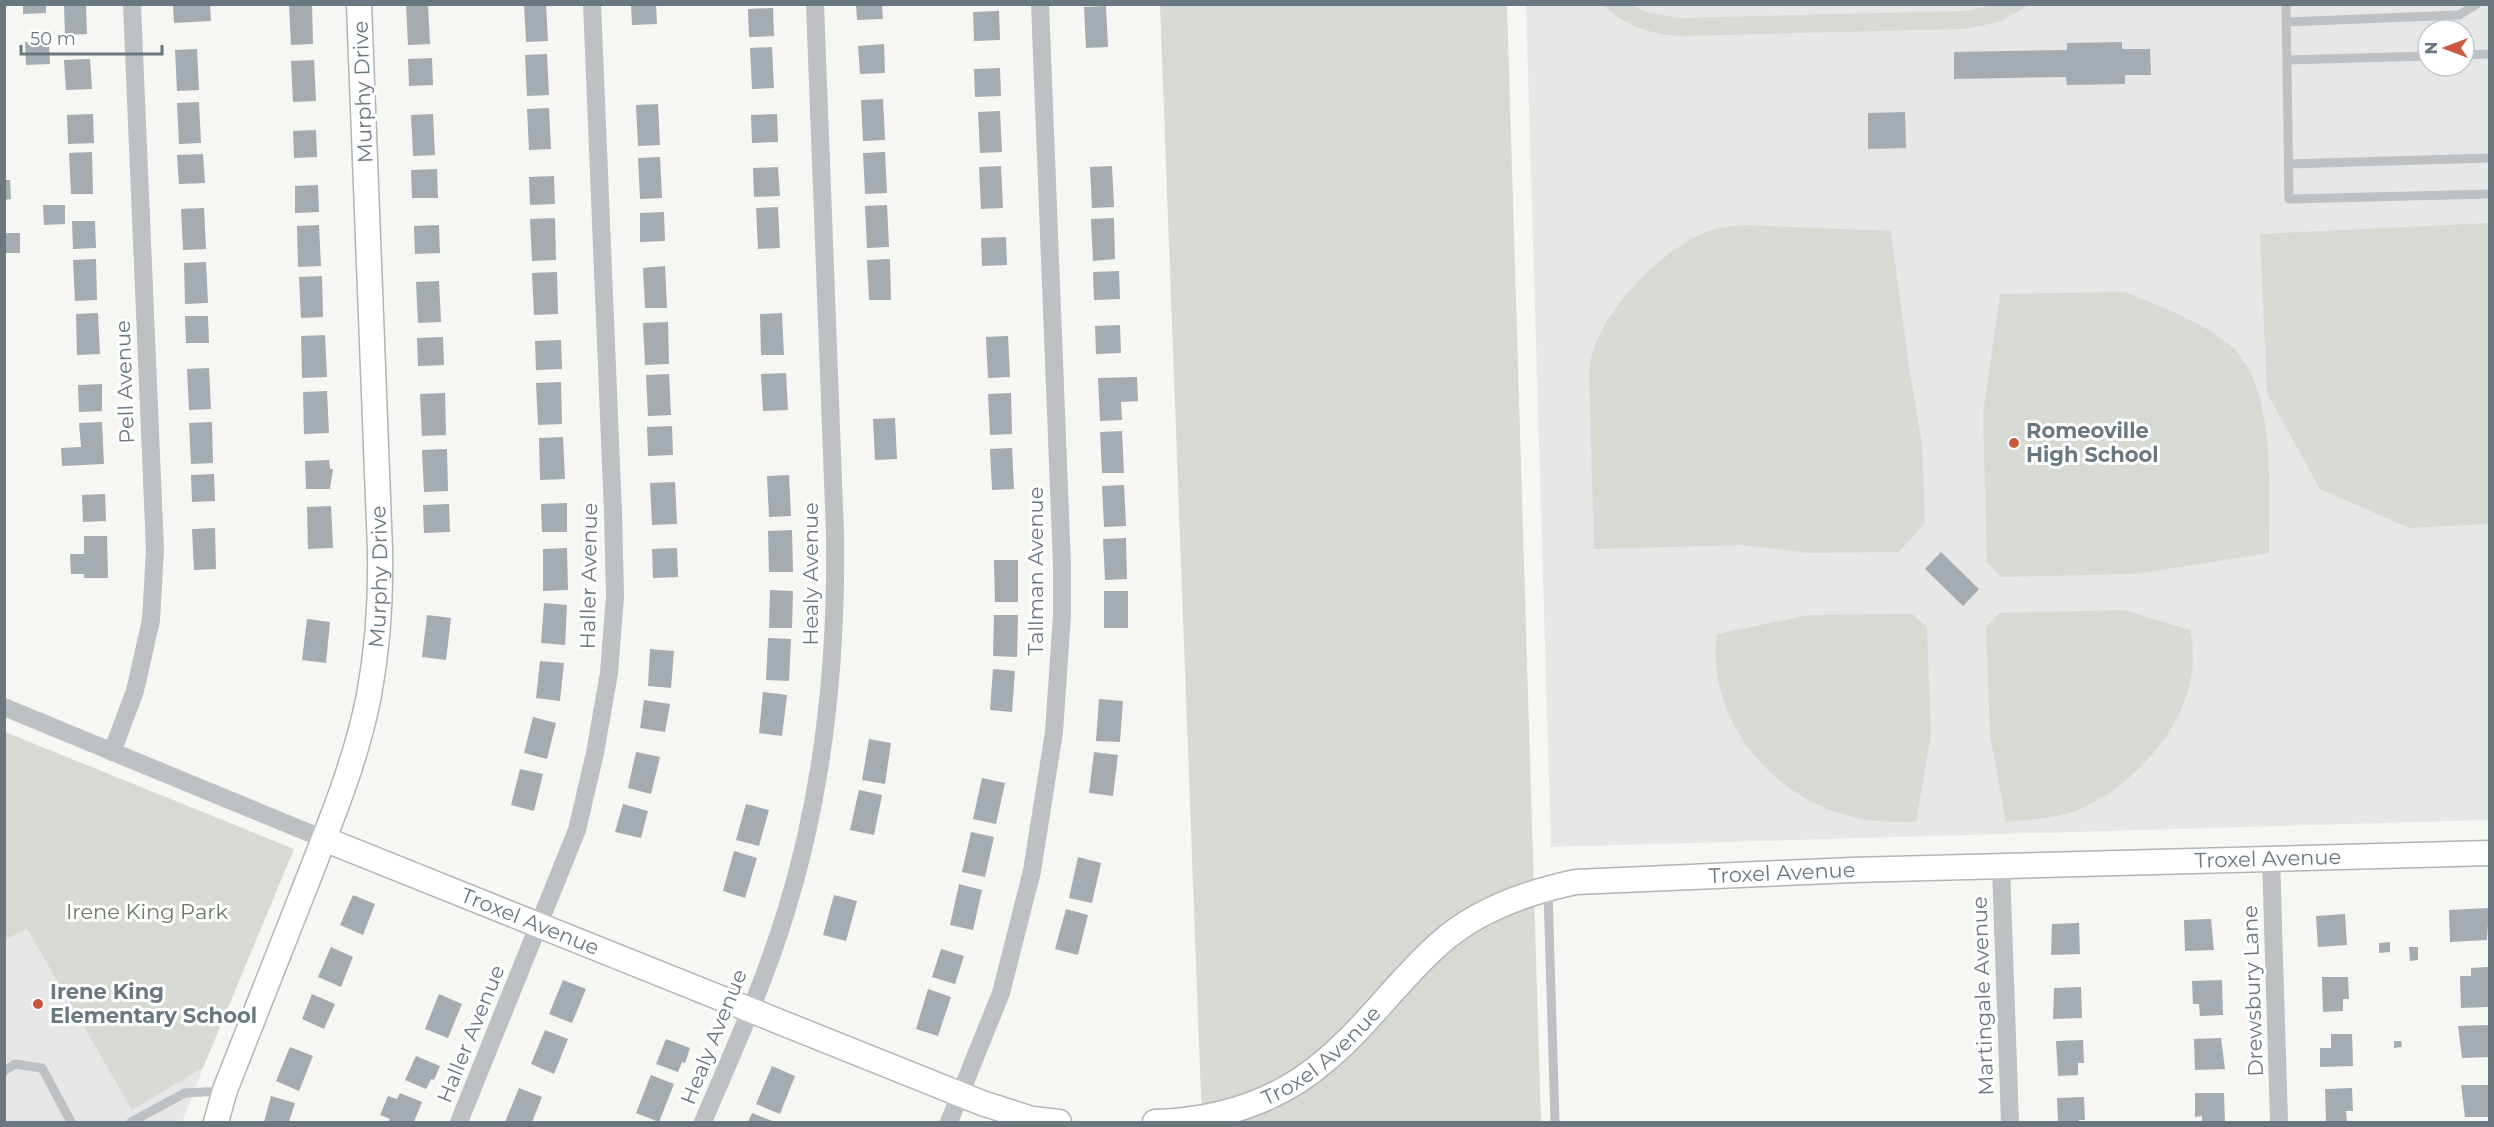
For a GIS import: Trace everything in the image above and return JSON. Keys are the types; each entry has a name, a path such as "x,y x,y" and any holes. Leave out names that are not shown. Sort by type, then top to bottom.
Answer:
{"street":[{"name":"Pell Avenue","path":"112,752 135,691 151,620 155,550 132,4"},
{"name":"Murphy Drive","path":"216,1122 225,1090 324,838 355,751 368,698 379,627 380,550 359,4"},
{"name":"Haller Avenue","path":"459,1122 577,830 595,753 609,673 615,596 592,4"},
{"name":"Healy Avenue","path":"704,1122 750,1010 784,916 804,843 821,764 834,644 835,533 815,4"},
{"name":"Tallman Avenue","path":"949,1122 1001,993 1032,871 1055,720 1062,565 1040,4"},
{"name":"Troxel Avenue","path":"4,707 960,1094 1032,1119 1059,1122"},
{"name":"Troxel Avenue","path":"1155,1122 1197,1119 1237,1111 1286,1088 1327,1060 1440,942 1467,923 1493,909 1548,888 1576,882 1852,870 2001,868 2490,853"},
{"name":"Drewsbury Lane","path":"2271,858 2279,1122"},
{"name":"Martingale Avenue","path":"2001,868 2010,1122"}],"lane":[{"path":"2286,4 2289,199 2490,194"},
{"path":"2286,22 2459,15 2477,4"},
{"path":"2287,60 2416,56"},
{"path":"2288,164 2490,158"},
{"path":"1548,888 1555,1122"},
{"path":"4,1071 15,1064 42,1068 71,1122"},
{"path":"131,1122 185,1093 225,1090"}],"shaded area":[{"name":"Romeoville High School","path":"1526,5 2489,5 2489,820 1551,847"},
{"name":"Irene King Elementary School","path":"27,929 132,1110 203,1068 182,1122 5,1122 5,940"}],"green space":[{"path":"1160,5 1507,5 1541,1122 1202,1122"},
{"path":"1603,5 1631,5 1649,13 1679,18 1964,11 1995,5 2029,5 2000,22 1964,29 1680,36 1638,28"},
{"path":"2489,223 2489,524 2409,528 2320,489 2267,393 2260,234"},
{"path":"1744,225 1891,231 1922,444 1925,523 1899,552 1808,553 1743,545 1594,549 1589,371 1593,350 1602,330 1630,290 1666,256 1703,233"},
{"path":"2124,292 2166,309 2212,332 2234,349 2248,369 2258,392 2268,446 2269,553 2135,574 2001,577 1987,562 1983,414 2000,294"},
{"path":"2124,610 2190,630 2193,658 2189,686 2180,713 2165,738 2147,761 2125,781 2102,797 2078,810 2061,815 2006,822 1990,735 1986,627 1999,613"},
{"path":"1913,614 1927,627 1931,735 1916,822 1858,818 1812,802 1787,786 1765,767 1746,744 1731,719 1721,692 1716,663 1717,634 1809,615"},
{"name":"Irene King Park","path":"5,732 294,849 203,1068 132,1110 27,929 5,940"}],"building":[{"path":"23,4 46,4 46,13 23,14"},
{"path":"173,4 210,4 211,21 174,23"},
{"path":"289,4 312,4 313,44 291,45"},
{"path":"406,4 428,4 430,44 408,45"},
{"path":"524,4 546,4 548,41 526,42"},
{"path":"631,4 656,4 657,24 632,25"},
{"path":"856,4 882,4 883,19 857,20"},
{"path":"64,5 86,5 87,34 65,35"},
{"path":"1106,6 1108,47 1086,48 1084,7"},
{"path":"773,8 774,36 749,37 748,9"},
{"path":"999,11 1000,40 974,41 973,12"},
{"path":"25,42 49,42 50,64 26,65"},
{"path":"2122,42 2122,49 2150,49 2151,75 2125,75 2125,84 2067,85 2066,77 1954,79 1954,52 2067,50 2067,43"},
{"path":"884,44 885,73 860,74 858,46"},
{"path":"772,47 774,88 752,89 750,48"},
{"path":"197,49 199,90 177,91 175,50"},
{"path":"547,54 549,95 527,96 525,55"},
{"path":"432,58 433,85 409,86 408,59"},
{"path":"90,59 92,89 66,90 64,60"},
{"path":"314,60 316,101 293,102 291,61"},
{"path":"1000,68 1001,96 975,97 974,69"},
{"path":"883,99 885,140 863,141 861,100"},
{"path":"199,102 201,143 179,144 177,103"},
{"path":"658,104 660,145 638,146 636,105"},
{"path":"549,108 551,149 529,150 527,109"},
{"path":"1000,111 1002,152 980,153 978,112"},
{"path":"1905,112 1906,148 1868,149 1868,113"},
{"path":"93,114 94,143 68,144 67,115"},
{"path":"433,114 435,155 413,156 411,115"},
{"path":"777,114 778,142 752,143 751,115"},
{"path":"316,130 317,157 294,158 293,131"},
{"path":"92,152 93,194 71,194 69,153"},
{"path":"885,152 887,193 865,194 863,153"},
{"path":"203,154 205,183 179,184 177,155"},
{"path":"660,157 662,198 640,199 638,158"},
{"path":"1001,166 1003,208 981,209 979,167"},
{"path":"1112,166 1114,207 1092,208 1090,167"},
{"path":"778,167 780,196 754,197 753,168"},
{"path":"437,169 438,198 412,198 411,170"},
{"path":"554,176 555,204 530,205 529,177"},
{"path":"4,180 10,180 11,199 4,200"},
{"path":"318,185 319,212 295,213 295,186"},
{"path":"43,205 65,205 65,224 44,225"},
{"path":"887,205 889,247 867,248 865,206"},
{"path":"778,207 780,248 758,249 756,208"},
{"path":"204,208 206,249 183,250 181,209"},
{"path":"664,212 665,241 640,242 640,213"},
{"path":"555,218 556,260 532,261 530,219"},
{"path":"1114,218 1115,259 1093,261 1091,219"},
{"path":"72,221 95,221 96,248 73,249"},
{"path":"319,225 321,266 298,267 297,226"},
{"path":"439,225 440,253 415,254 414,226"},
{"path":"4,233 20,233 20,253 4,253"},
{"path":"1006,237 1007,265 982,266 981,238"},
{"path":"96,259 97,300 75,301 73,260"},
{"path":"890,259 891,300 869,300 867,260"},
{"path":"206,262 208,303 185,304 184,263"},
{"path":"665,266 667,308 645,308 643,268"},
{"path":"1119,271 1120,299 1094,300 1093,272"},
{"path":"557,272 558,314 534,315 532,273"},
{"path":"322,276 323,317 301,318 299,277"},
{"path":"439,281 441,322 418,323 416,282"},
{"path":"98,313 100,354 77,355 76,314"},
{"path":"782,313 784,355 761,355 760,314"},
{"path":"185,316 208,316 209,343 186,343"},
{"path":"668,322 669,364 645,365 643,323"},
{"path":"1120,325 1121,353 1096,354 1095,326"},
{"path":"325,335 327,377 302,378 301,336"},
{"path":"1008,336 1010,377 988,378 986,337"},
{"path":"443,337 444,365 418,366 417,338"},
{"path":"561,340 562,369 536,370 535,341"},
{"path":"209,368 211,409 189,410 187,369"},
{"path":"786,373 788,410 763,411 761,374"},
{"path":"669,374 671,415 648,416 646,375"},
{"path":"1137,377 1138,401 1121,402 1122,420 1100,421 1098,378"},
{"path":"561,382 562,424 538,425 536,383"},
{"path":"102,384 102,411 79,412 78,385"},
{"path":"327,391 329,433 304,434 303,392"},
{"path":"445,393 446,435 422,436 420,394"},
{"path":"1011,393 1012,434 990,435 988,394"},
{"path":"895,418 897,459 875,460 873,419"},
{"path":"102,422 104,464 62,466 61,448 81,447 79,423"},
{"path":"212,422 213,463 191,464 189,423"},
{"path":"672,426 673,455 648,456 647,427"},
{"path":"1122,431 1124,473 1102,473 1100,432"},
{"path":"563,437 565,479 540,480 539,438"},
{"path":"1012,448 1014,489 992,490 990,449"},
{"path":"447,449 448,491 424,492 422,450"},
{"path":"329,460 330,469 333,469 330,489 306,489 305,461"},
{"path":"214,474 215,501 192,502 191,475"},
{"path":"789,475 791,516 769,517 767,476"},
{"path":"675,482 677,524 652,525 650,483"},
{"path":"1124,485 1126,526 1104,527 1102,486"},
{"path":"105,494 106,521 83,522 82,495"},
{"path":"567,503 567,532 542,532 541,504"},
{"path":"449,504 450,532 424,533 423,505"},
{"path":"331,506 333,548 308,549 307,507"},
{"path":"215,528 216,569 194,570 192,529"},
{"path":"792,530 793,572 769,572 768,531"},
{"path":"84,536 107,536 108,578 84,578 84,574 71,574 70,554 84,554"},
{"path":"1126,538 1127,579 1105,580 1103,539"},
{"path":"567,548 568,590 543,591 543,549"},
{"path":"677,548 678,577 653,578 652,549"},
{"path":"1941,552 1979,589 1963,606 1925,569"},
{"path":"994,560 1018,560 1018,602 995,602"},
{"path":"770,590 793,591 792,628 769,628"},
{"path":"1104,591 1128,591 1128,628 1104,628"},
{"path":"544,603 567,605 565,645 541,643"},
{"path":"427,615 451,618 446,660 422,657"},
{"path":"994,615 1018,615 1017,657 993,656"},
{"path":"307,619 330,622 326,663 302,660"},
{"path":"768,638 791,639 789,681 766,680"},
{"path":"650,649 674,651 671,688 648,686"},
{"path":"540,661 564,663 560,701 536,698"},
{"path":"993,669 1015,671 1012,712 990,710"},
{"path":"763,692 787,695 782,736 759,733"},
{"path":"1099,699 1123,701 1120,742 1096,741"},
{"path":"644,700 670,704 665,732 640,728"},
{"path":"533,717 556,723 547,759 524,753"},
{"path":"869,739 891,743 885,784 862,780"},
{"path":"636,752 660,757 651,794 628,788"},
{"path":"1094,752 1118,755 1113,796 1089,793"},
{"path":"520,769 543,774 534,811 511,805"},
{"path":"982,778 1005,783 996,824 973,819"},
{"path":"859,790 882,795 874,835 850,830"},
{"path":"623,804 648,811 641,838 615,832"},
{"path":"746,804 769,810 759,846 736,840"},
{"path":"971,832 994,837 985,877 962,872"},
{"path":"734,851 757,858 745,898 723,891"},
{"path":"1078,857 1101,863 1092,903 1069,898"},
{"path":"959,884 982,890 973,930 950,925"},
{"path":"353,895 375,904 363,935 340,925"},
{"path":"834,895 857,901 846,941 823,935"},
{"path":"2489,908 2487,940 2450,942 2449,910"},
{"path":"1066,909 1088,915 1078,955 1055,949"},
{"path":"2345,914 2347,945 2318,947 2316,916"},
{"path":"2211,919 2214,950 2185,951 2184,920"},
{"path":"2079,923 2080,954 2051,955 2052,924"},
{"path":"2390,942 2390,952 2379,953 2379,943"},
{"path":"331,947 353,957 341,987 318,977"},
{"path":"2409,947 2418,947 2418,960 2410,961"},
{"path":"941,949 964,956 955,984 932,977"},
{"path":"2488,967 2489,1007 2461,1008 2460,976 2471,976 2471,968"},
{"path":"2322,977 2348,977 2349,999 2343,999 2343,1011 2323,1012"},
{"path":"563,980 586,989 572,1023 549,1014"},
{"path":"2222,980 2223,1015 2200,1016 2199,1004 2193,1004 2192,981"},
{"path":"2081,987 2082,1018 2053,1019 2054,988"},
{"path":"928,989 951,997 938,1036 916,1029"},
{"path":"312,994 335,1004 324,1029 302,1019"},
{"path":"439,994 462,1004 448,1038 425,1029"},
{"path":"2489,1025 2490,1057 2462,1058 2458,1026"},
{"path":"545,1030 568,1039 554,1074 531,1064"},
{"path":"2331,1034 2352,1034 2353,1066 2320,1067 2320,1048 2331,1048"},
{"path":"2221,1038 2225,1069 2195,1070 2194,1039"},
{"path":"666,1039 690,1048 685,1063 682,1062 678,1072 656,1064"},
{"path":"2083,1040 2084,1063 2078,1063 2078,1075 2058,1076 2056,1041"},
{"path":"2394,1041 2401,1041 2402,1047 2394,1048"},
{"path":"290,1047 313,1056 299,1091 276,1081"},
{"path":"416,1056 440,1066 434,1080 431,1079 426,1089 405,1080"},
{"path":"772,1066 795,1076 780,1114 756,1104"},
{"path":"651,1075 674,1084 659,1122 636,1113"},
{"path":"2461,1085 2490,1085 2490,1117 2465,1117"},
{"path":"519,1088 542,1097 532,1122 505,1122"},
{"path":"2352,1088 2353,1111 2346,1111 2347,1122 2326,1122 2325,1089"},
{"path":"400,1093 422,1102 414,1122 388,1122 390,1119 380,1115 388,1096 397,1099"},
{"path":"2195,1093 2224,1093 2225,1122 2202,1122 2202,1116 2195,1117"},
{"path":"271,1096 295,1103 289,1122 264,1122"},
{"path":"2084,1097 2085,1120 2058,1122 2057,1098"},
{"path":"752,1113 775,1122 748,1122"}],"place":[{"name":"Romeoville High School","path":"2014,443"},
{"name":"Irene King Elementary School","path":"38,1004"}]}
